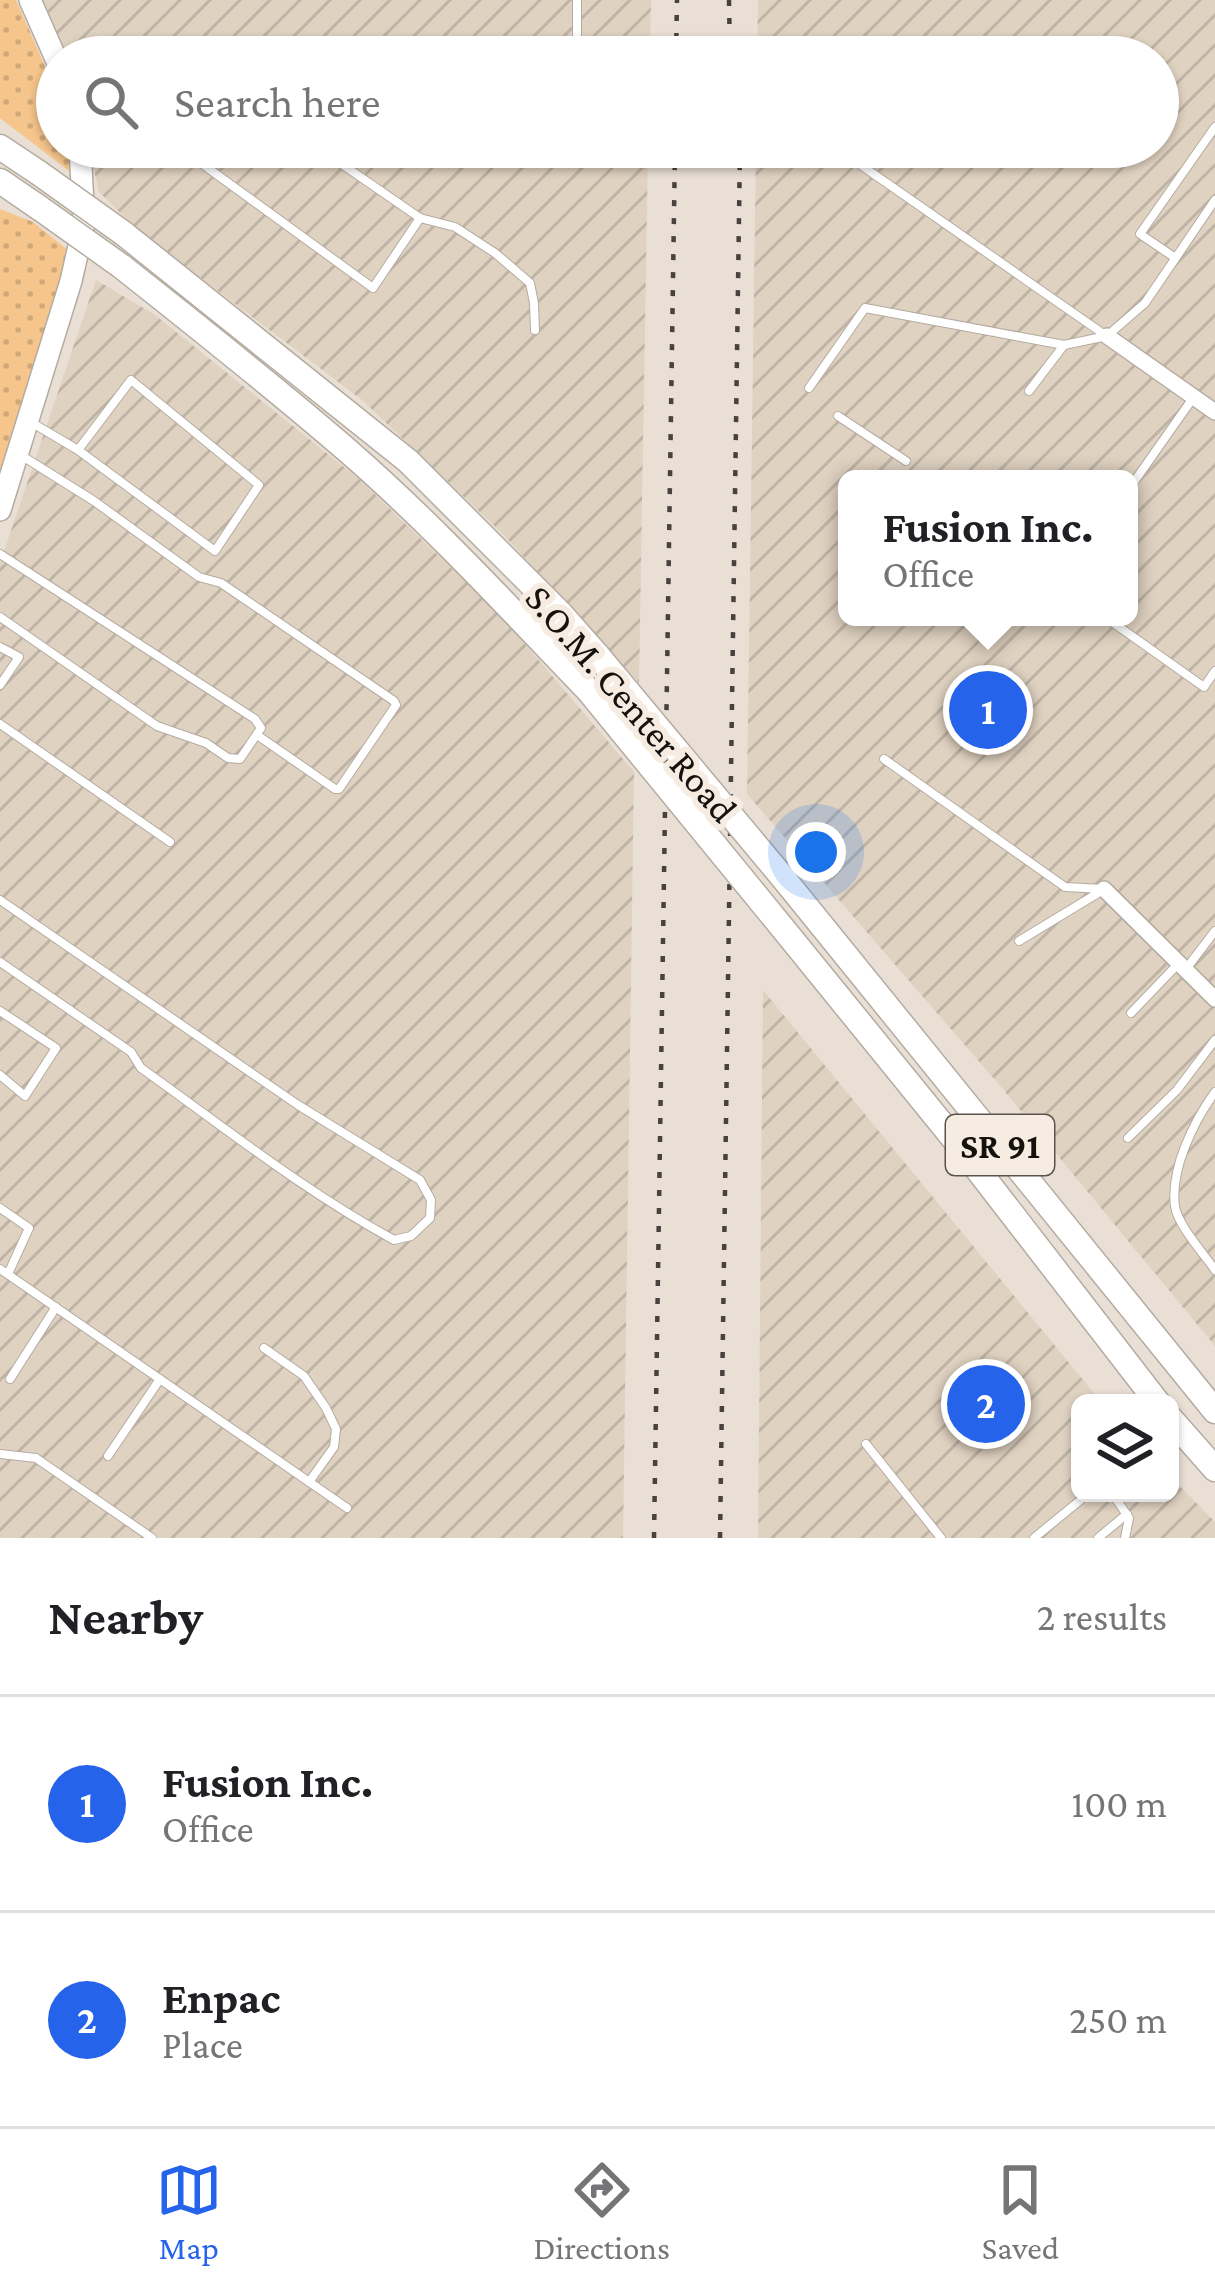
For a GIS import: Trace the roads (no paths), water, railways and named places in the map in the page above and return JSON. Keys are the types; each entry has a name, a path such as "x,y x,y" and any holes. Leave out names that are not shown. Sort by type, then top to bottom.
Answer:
{"main road":[{"name":"S.O.M. Center Road","path":"0,147 123,233 408,460 560,614 784,879 1215,1411"},
{"name":"S.O.M. Center Road","path":"0,181 121,266 350,452 432,528 588,690 954,1139 1151,1394"},
{"path":"1179,1428 1215,1469"}],"street":[{"path":"30,0 46,36"},
{"path":"0,511 71,280 84,224 81,168"},
{"path":"1107,336 1215,412"},
{"path":"1104,890 1215,999"}],"lane":[{"path":"577,0 577,36"},
{"path":"1174,257 1141,234 1215,128"},
{"path":"208,168 373,288 420,218"},
{"path":"347,168 420,218 455,227 530,283 535,330"},
{"path":"865,168 1107,336"},
{"path":"809,388 865,308 1064,345 1107,336 1145,303 1215,200"},
{"path":"1030,391 1064,345"},
{"path":"28,420 78,450 214,551 259,485 131,380 78,450"},
{"path":"1138,476 1193,397"},
{"path":"838,416 906,461"},
{"path":"18,453 199,577 221,583 396,705 339,789 257,735"},
{"path":"0,554 255,719 261,728 240,759 234,760 206,743 157,726 0,617"},
{"path":"1118,626 1204,687 1215,671"},
{"path":"0,647 19,657 0,685"},
{"path":"0,724 170,842"},
{"path":"884,759 1065,887 1104,890"},
{"path":"1019,941 1104,890"},
{"path":"0,900 314,1115 420,1180 431,1200 430,1218 411,1236 394,1240 365,1224 141,1068 131,1052 0,962"},
{"path":"1130,1013 1215,931"},
{"path":"0,1011 56,1048 25,1096 0,1076"},
{"path":"1128,1138 1177,1090 1215,1040"},
{"path":"1215,1092 1197,1117 1179,1162 1175,1208 1215,1270"},
{"path":"0,1208 29,1228 4,1272 347,1508"},
{"path":"10,1379 56,1307"},
{"path":"264,1348 304,1376 335,1429 334,1447 309,1482"},
{"path":"108,1456 160,1379"},
{"path":"866,1444 941,1538"},
{"path":"0,1454 36,1458 152,1538"},
{"path":"1034,1538 1078,1502"},
{"path":"1118,1502 1129,1518 1125,1538"},
{"path":"1098,1538 1127,1514"}],"railway":[{"path":"676,36 677,0"},
{"path":"729,0 730,36"},
{"path":"654,1538 675,168"},
{"path":"720,1538 740,168"}],"place":[{"name":"Fusion Inc.","path":"988,710"},
{"name":"Enpac","path":"986,1404"}]}
